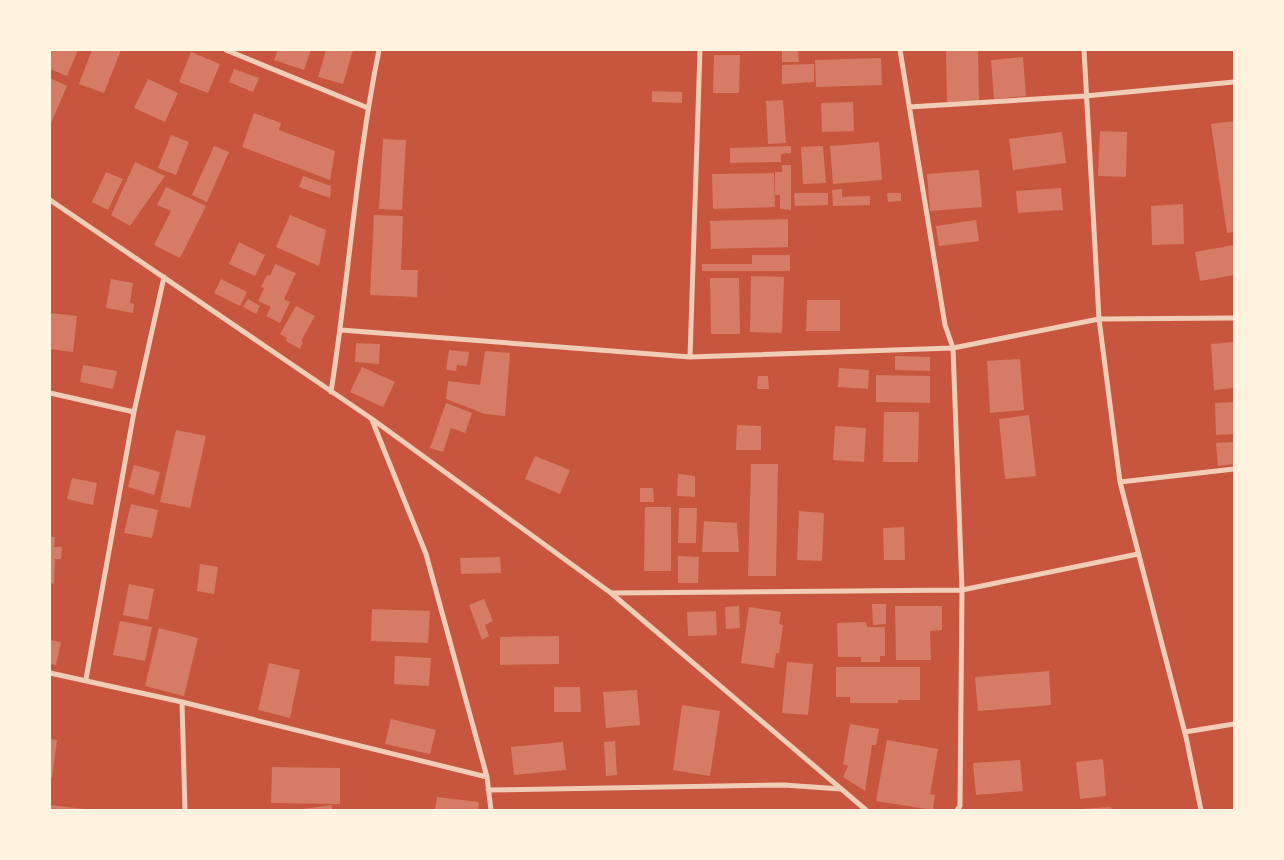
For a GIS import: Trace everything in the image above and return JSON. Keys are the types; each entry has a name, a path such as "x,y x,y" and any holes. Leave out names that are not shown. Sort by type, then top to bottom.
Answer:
{"street":[{"path":"226,50 368,108"},
{"path":"331,392 341,330 368,108 380,50"},
{"path":"690,357 700,50"},
{"path":"900,50 945,325 953,348 962,590 960,806 957,810"},
{"path":"1084,50 1098,319 1120,482 1185,732 1201,810"},
{"path":"909,107 1085,96 1234,82"},
{"path":"50,200 372,420 612,593 866,810"},
{"path":"86,679 134,412 164,277"},
{"path":"341,330 690,357 953,348 1098,319 1234,318"},
{"path":"50,392 134,412"},
{"path":"372,420 426,554 487,777 491,810"},
{"path":"1120,482 1234,469"},
{"path":"612,593 962,590 1138,554"},
{"path":"50,673 86,679 487,777"},
{"path":"182,702 185,810"},
{"path":"1185,732 1234,724"},
{"path":"488,790 784,785 842,789"}],"building":[{"path":"50,50 78,50 67,76 50,69"},
{"path":"92,50 121,50 104,93 79,84"},
{"path":"278,50 311,50 304,70 274,60"},
{"path":"326,50 353,50 343,84 318,77"},
{"path":"782,50 798,50 799,62 782,62"},
{"path":"946,50 978,50 979,101 947,102"},
{"path":"191,52 220,64 208,93 179,82"},
{"path":"714,55 740,55 739,93 713,93"},
{"path":"1023,57 1026,96 994,99 991,60"},
{"path":"881,58 882,85 816,87 815,60"},
{"path":"814,64 814,82 782,84 782,65"},
{"path":"234,69 259,78 253,92 229,82"},
{"path":"50,78 67,86 50,125"},
{"path":"148,79 178,93 165,122 134,108"},
{"path":"652,91 682,92 682,103 652,102"},
{"path":"783,100 786,143 768,144 766,101"},
{"path":"853,102 854,131 822,132 821,103"},
{"path":"254,113 281,123 279,130 335,151 330,180 242,147"},
{"path":"1234,121 1234,232 1227,233 1211,124"},
{"path":"1100,131 1127,132 1126,177 1098,176"},
{"path":"1062,132 1066,163 1013,170 1009,139"},
{"path":"171,135 189,142 176,175 158,168"},
{"path":"383,139 406,140 402,210 379,209"},
{"path":"879,142 882,180 833,184 830,146"},
{"path":"214,146 229,152 207,202 192,195"},
{"path":"791,146 791,153 781,154 781,162 730,163 730,148"},
{"path":"823,146 826,183 803,184 801,147"},
{"path":"135,162 165,176 130,226 111,215"},
{"path":"782,165 791,165 791,210 780,209 780,195 775,195 775,172 782,172"},
{"path":"979,170 982,207 930,211 927,174"},
{"path":"106,172 123,179 108,210 92,202"},
{"path":"774,173 775,207 713,209 712,174"},
{"path":"303,176 331,186 330,198 299,187"},
{"path":"166,187 206,206 180,258 154,245 171,211 157,205"},
{"path":"1061,188 1063,210 1018,213 1016,191"},
{"path":"842,189 842,197 870,196 870,205 833,206 832,190"},
{"path":"794,193 828,193 828,205 795,206"},
{"path":"887,193 901,193 901,201 888,202"},
{"path":"1183,204 1184,244 1152,245 1151,206"},
{"path":"290,215 326,230 319,266 276,247"},
{"path":"374,215 403,216 401,270 418,270 417,297 370,295"},
{"path":"788,219 788,247 711,249 710,221"},
{"path":"976,220 979,241 939,246 936,226"},
{"path":"239,242 265,255 255,276 229,264"},
{"path":"1234,245 1234,275 1200,281 1195,252"},
{"path":"752,255 790,255 790,271 702,271 702,264 752,264"},
{"path":"275,264 296,273 284,299 290,302 280,323 266,316 271,307 258,301 264,288 261,287 267,275 270,276"},
{"path":"751,276 784,277 782,333 750,332"},
{"path":"710,278 739,278 740,334 711,334"},
{"path":"111,279 133,283 130,303 134,304 133,313 106,308"},
{"path":"221,279 247,292 240,306 214,293"},
{"path":"248,299 260,306 256,314 243,307"},
{"path":"807,300 840,300 840,331 806,331"},
{"path":"296,306 315,316 301,341 303,342 300,349 286,341 287,338 280,334"},
{"path":"50,313 77,316 73,352 50,349"},
{"path":"1234,342 1234,388 1214,390 1211,344"},
{"path":"356,343 380,344 379,364 355,362"},
{"path":"449,350 469,352 467,366 457,365 456,371 446,370"},
{"path":"485,351 510,353 505,416 485,414 446,399 448,381 480,385"},
{"path":"895,356 930,357 930,371 895,370"},
{"path":"1020,359 1024,410 990,413 987,361"},
{"path":"83,365 117,371 113,389 80,382"},
{"path":"362,367 395,382 383,407 350,392"},
{"path":"839,368 869,370 868,389 838,387"},
{"path":"876,375 930,376 930,403 876,402"},
{"path":"758,376 768,376 769,389 757,389"},
{"path":"1234,402 1234,434 1216,435 1215,403"},
{"path":"446,403 472,413 465,433 451,428 443,452 430,448"},
{"path":"884,412 919,412 918,462 883,462"},
{"path":"1029,415 1036,476 1005,479 999,419"},
{"path":"737,425 761,426 761,450 736,450"},
{"path":"835,426 866,428 864,462 833,460"},
{"path":"176,430 206,436 190,508 160,502"},
{"path":"1233,442 1234,464 1218,466 1216,443"},
{"path":"535,456 570,470 560,494 525,479"},
{"path":"751,464 778,464 776,576 748,576"},
{"path":"134,465 160,472 154,495 128,487"},
{"path":"678,474 695,476 695,497 677,496"},
{"path":"72,478 97,483 93,505 67,499"},
{"path":"640,488 653,488 654,502 640,502"},
{"path":"131,504 158,510 152,538 124,533"},
{"path":"645,507 671,507 671,571 644,571"},
{"path":"679,508 697,508 696,543 678,543"},
{"path":"799,511 824,513 822,561 797,560"},
{"path":"704,521 737,523 739,552 702,552"},
{"path":"904,527 905,560 884,560 883,528"},
{"path":"50,537 55,537 54,547 62,547 61,559 55,559 54,584 50,583"},
{"path":"678,556 699,557 698,583 678,583"},
{"path":"500,557 501,573 461,574 460,558"},
{"path":"200,564 218,567 214,594 197,591"},
{"path":"129,584 154,589 148,620 123,615"},
{"path":"484,599 493,621 485,625 489,636 482,640 469,605"},
{"path":"872,604 886,604 886,624 873,625"},
{"path":"739,606 740,628 726,629 725,607"},
{"path":"895,606 942,606 942,630 930,631 931,660 896,660"},
{"path":"749,607 781,612 779,624 783,625 779,654 776,653 774,668 741,663"},
{"path":"372,609 430,611 428,643 371,641"},
{"path":"716,611 717,635 688,636 687,612"},
{"path":"120,621 152,627 145,661 113,655"},
{"path":"866,622 867,627 885,627 885,656 880,656 880,662 861,662 861,657 838,657 837,623"},
{"path":"159,628 198,638 184,696 145,686"},
{"path":"559,636 559,664 500,665 500,637"},
{"path":"50,640 61,642 56,665 50,664"},
{"path":"395,656 431,658 429,686 394,684"},
{"path":"787,662 813,664 808,715 782,713"},
{"path":"269,663 300,670 290,718 258,710"},
{"path":"836,667 920,667 920,700 898,700 898,703 850,703 850,697 836,697"},
{"path":"1049,671 1051,705 978,711 975,677"},
{"path":"554,687 580,687 581,712 554,712"},
{"path":"637,690 640,725 606,728 603,692"},
{"path":"682,705 720,711 710,776 673,770"},
{"path":"391,719 436,730 430,754 385,744"},
{"path":"850,724 879,729 876,745 872,745 865,791 843,777 848,766 843,764"},
{"path":"50,739 57,740 52,778 50,778"},
{"path":"887,740 938,749 930,794 935,795 933,810 876,801"},
{"path":"615,741 617,775 606,776 604,742"},
{"path":"563,742 566,770 514,775 511,747"},
{"path":"1103,759 1106,796 1080,799 1076,762"},
{"path":"1020,760 1023,791 976,795 973,763"},
{"path":"272,767 340,768 340,804 271,803"},
{"path":"437,797 479,802 478,810 435,810"},
{"path":"50,805 84,809 84,810 50,810"},
{"path":"332,805 332,810 303,810 303,809"},
{"path":"1111,807 1112,810 1081,810 1081,809"}]}
